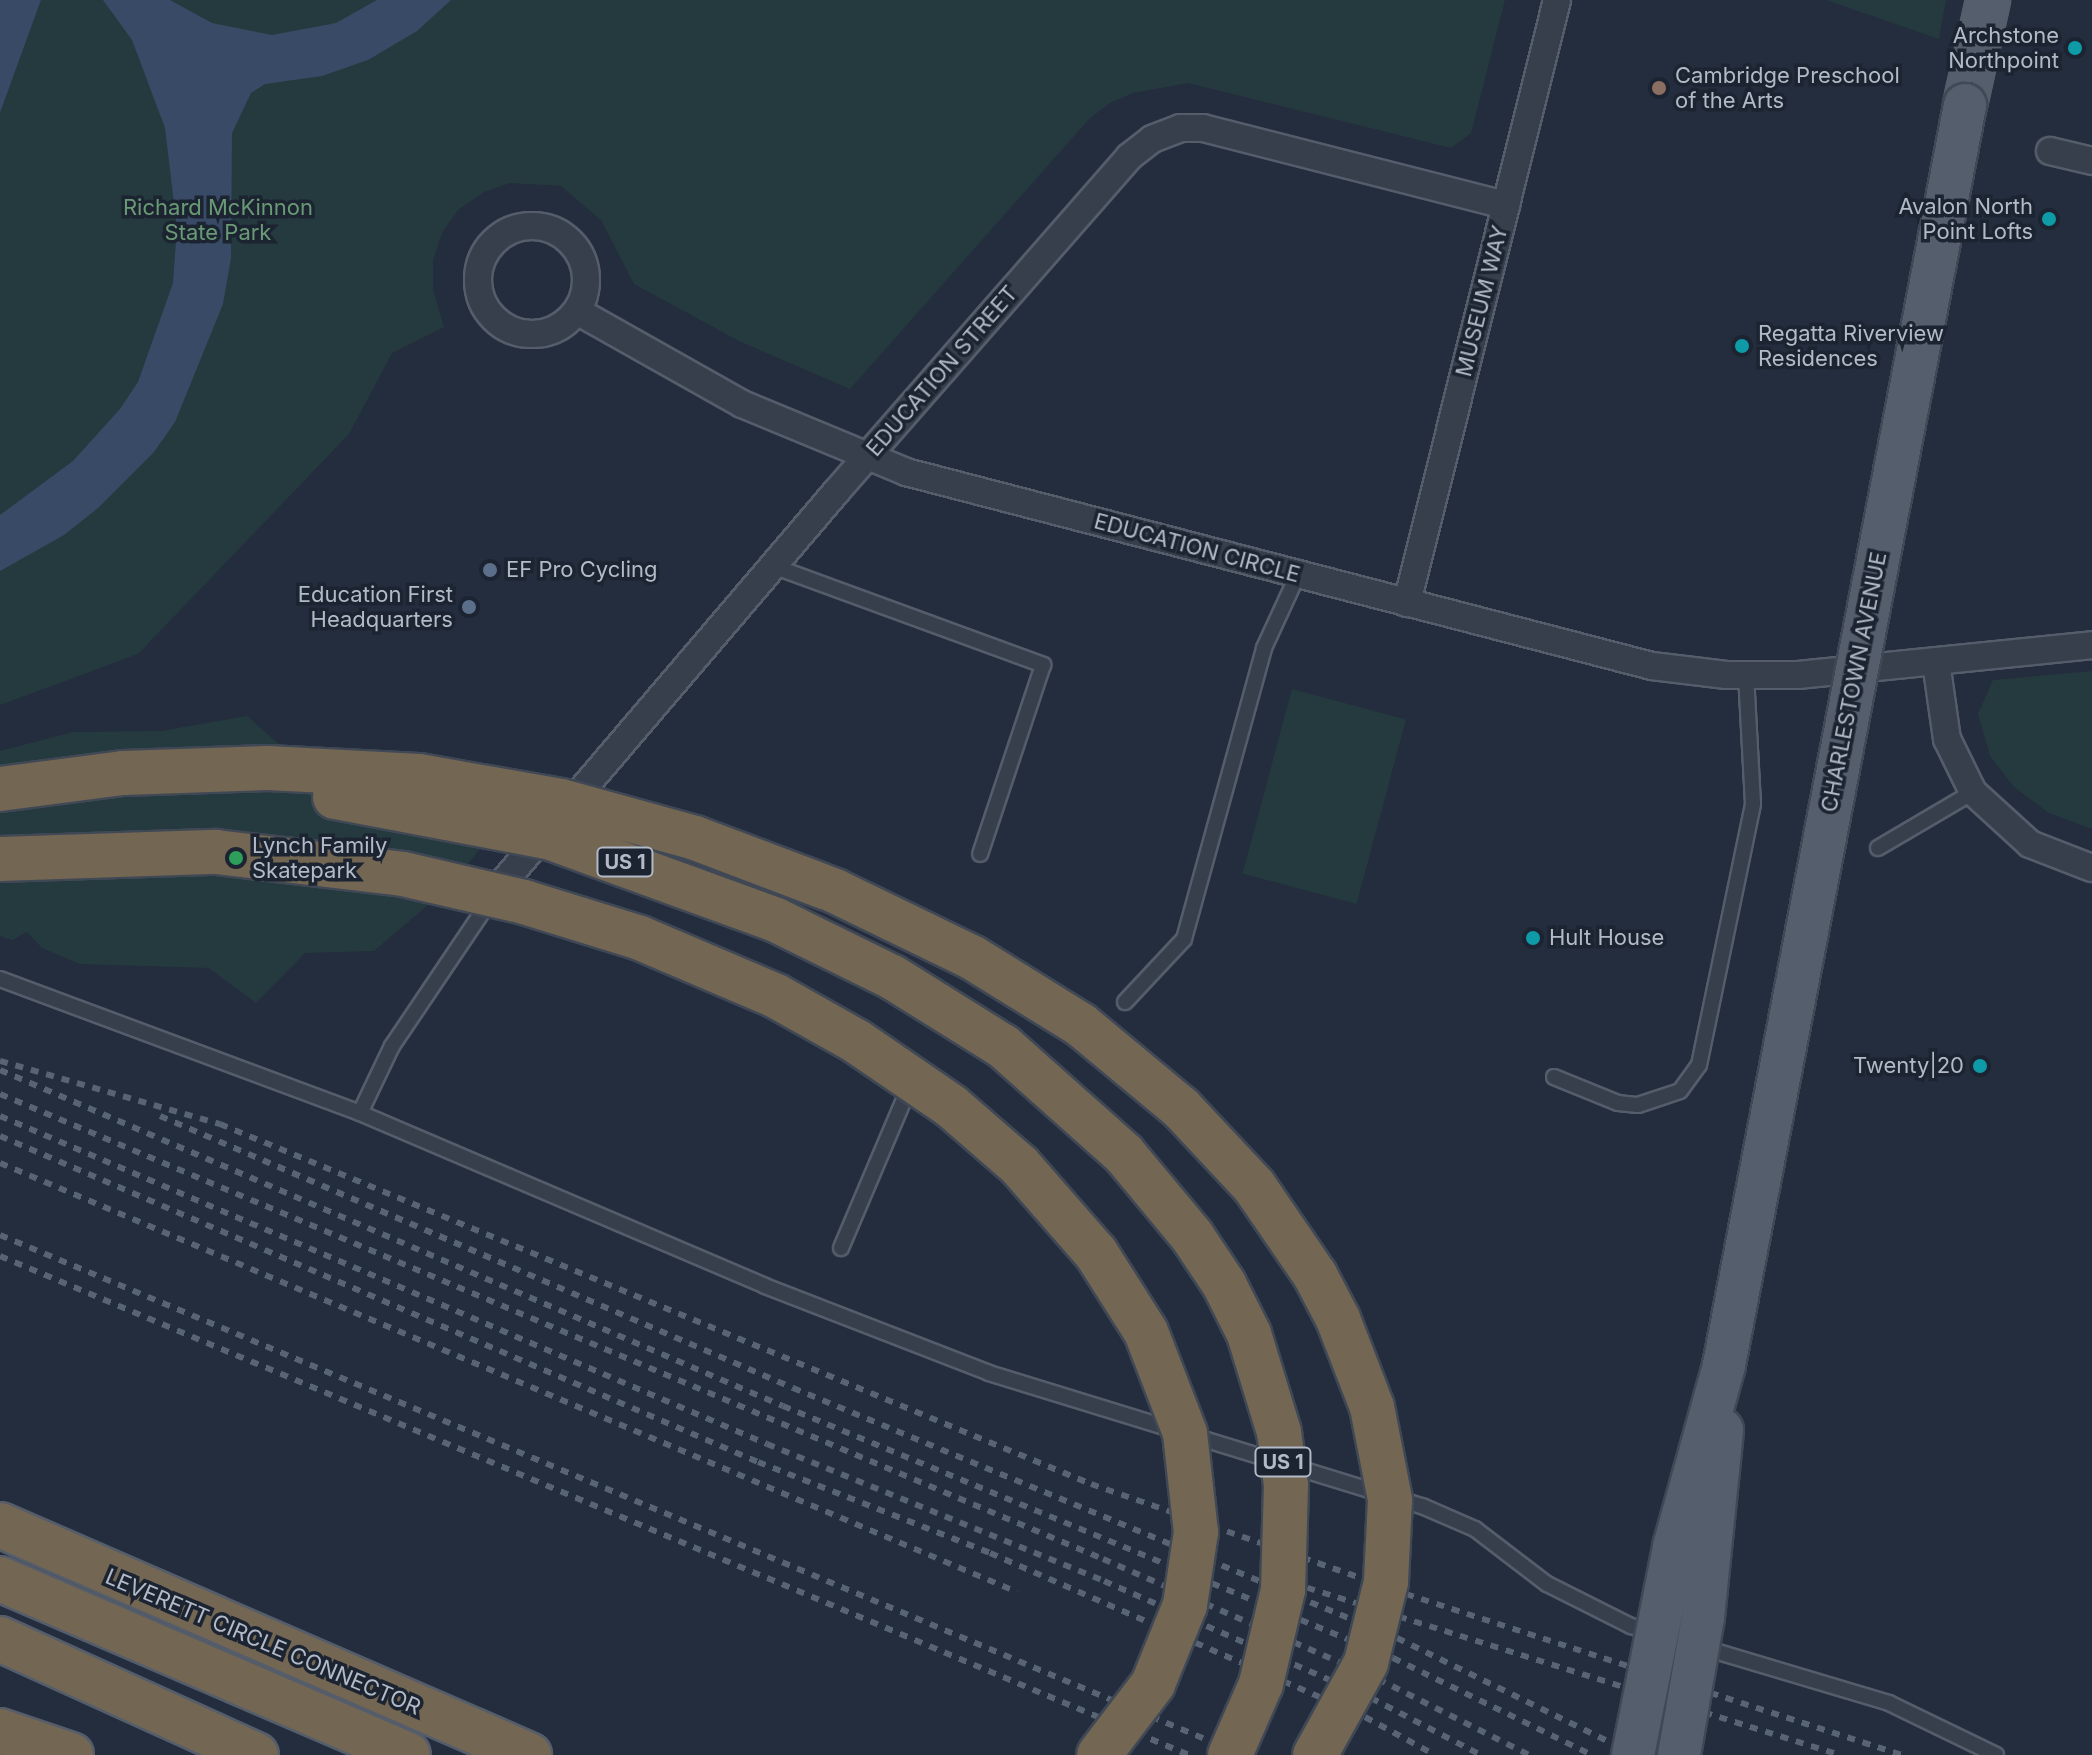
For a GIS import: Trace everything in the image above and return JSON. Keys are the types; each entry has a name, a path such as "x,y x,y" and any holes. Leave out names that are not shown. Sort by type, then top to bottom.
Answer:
{"highway":[{"path":"0,790 123,773 268,768 419,776 561,801 695,838 835,891 973,958 1081,1025 1181,1108 1254,1186 1327,1297 1372,1407 1390,1500 1384,1597 1366,1663 1315,1755"},
{"name":"US 1","path":"0,790 131,785 250,789 372,801 523,831 602,854 776,920 892,977 1004,1047 1089,1118 1158,1191 1224,1284 1267,1386 1286,1485 1283,1590 1261,1684 1230,1755"},
{"path":"0,859 216,852 403,874 584,919 776,996 927,1088 1041,1188 1096,1253 1129,1302 1166,1377 1185,1433 1196,1532 1185,1605 1153,1684 1099,1755"},
{"name":"LEVERETT CIRCLE CONNECTOR","path":"0,1525 529,1755"},
{"path":"0,1579 408,1755"},
{"path":"0,1639 256,1755"},
{"path":"194,1726 272,1755"},
{"path":"0,1731 71,1755"}],"main road":[{"name":"CHARLESTOWN AVENUE","path":"1633,1755 1684,1501 1724,1365 1965,105 1988,0"},
{"name":"CHARLESTOWN AVENUE","path":"1679,1755 1693,1679 1718,1490 1724,1365"}],"street":[{"name":"MUSEUM WAY","path":"1407,603 1557,0"},
{"name":"EDUCATION STREET","path":"500,886 1129,157 1166,132 1203,128 1506,205"},
{"path":"2050,151 2092,161"},
{"path":"519,228 558,233 582,259 586,277 577,311 565,323 541,333 516,332 501,325 480,298 478,276 484,254 499,238 519,228"},
{"name":"EDUCATION CIRCLE","path":"577,311 713,390 867,457 1652,666 1746,676 1850,672 2092,645"},
{"path":"1936,662 1947,739 1973,792 2019,838 2092,868"}],"lane":[{"path":"773,566 1043,665 980,854"},
{"path":"1125,1002 1184,939 1264,648 1298,574"},
{"path":"1554,1077 1618,1103 1638,1105 1680,1091 1699,1065 1753,804 1746,676"},
{"path":"1878,848 1973,792"},
{"path":"360,1113 392,1046 443,963 500,886 920,1063 841,1248"},
{"path":"0,979 360,1113 765,1286 989,1373 1422,1506 1475,1529 1547,1584 1631,1626 1889,1703 1996,1755"}],"green space":[{"name":"Richard McKinnon State Park","path":"41,0 1505,0 1471,133 1451,148 1188,83 1133,93 1110,103 1089,119 850,389 739,341 634,284 601,220 561,186 510,183 484,192 458,210 443,231 433,260 433,290 444,327 392,353 349,434 138,654 0,705 0,113"},
{"path":"1826,0 1946,0 1939,39"},
{"path":"2092,671 2092,829 2049,813 2014,787 1990,756 1978,714 1993,680"},
{"path":"1292,689 1406,720 1357,904 1243,873"},
{"name":"Lynch Family Skatepark","path":"247,716 280,745 496,829 449,887 374,951 305,953 256,1003 209,968 80,964 42,948 27,932 12,940 0,936 0,751 73,732 161,731"}],"water":[{"path":"0,0 41,0 0,113"},
{"path":"103,0 170,0 212,23 272,35 336,23 377,0 451,0 417,31 368,60 322,76 265,84 251,93 232,133 231,258 223,304 175,422 154,452 98,508 64,535 0,571 0,515 73,461 120,409 138,382 173,283 177,228 165,128 132,40"}],"railway":[{"path":"0,1061 220,1124 1091,1484 1406,1594 1902,1755"},
{"path":"0,1070 783,1406 1393,1658 1592,1755"},
{"path":"0,1094 1103,1559 1378,1679 1529,1755"},
{"path":"0,1116 767,1444 1104,1581 1371,1698 1481,1755"},
{"path":"160,1116 793,1388 1397,1638 1636,1755"},
{"path":"0,1136 758,1462 990,1553 1365,1717 1435,1755"},
{"path":"0,1163 1017,1592"},
{"path":"0,1235 1243,1755"},
{"path":"0,1256 1189,1755"},
{"path":"1292,1583 1840,1755"}],"place":[{"name":"Archstone Northpoint","path":"2075,48"},
{"name":"Cambridge Preschool of the Arts","path":"1659,88"},
{"name":"Avalon North Point Lofts","path":"2049,219"},
{"name":"Regatta Riverview Residences","path":"1742,346"},
{"name":"EF Pro Cycling","path":"490,570"},
{"name":"Education First Headquarters","path":"469,607"},
{"name":"Lynch Family Skatepark","path":"236,858"},
{"name":"Hult House","path":"1533,938"},
{"name":"Twenty|20","path":"1980,1066"}]}
